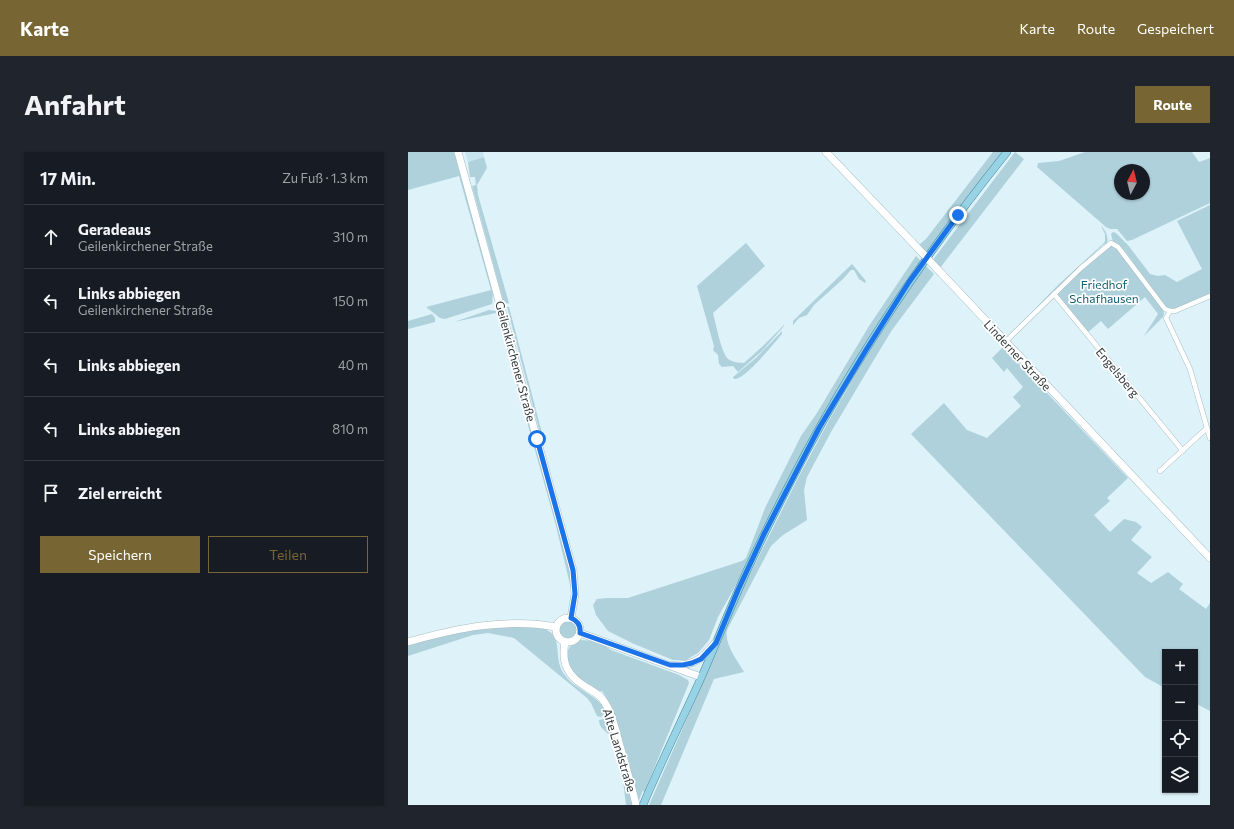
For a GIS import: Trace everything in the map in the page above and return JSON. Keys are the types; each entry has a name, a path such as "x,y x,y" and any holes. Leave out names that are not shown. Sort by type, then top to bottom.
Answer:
{"main road":[{"name":"Geilenkirchener Straße","path":"458,152 573,570 575,594 571,618"},
{"name":"Linderner Straße","path":"826,152 1210,558"},
{"path":"643,805 701,677 738,590 771,520 819,428 909,282 958,215 1007,152"},
{"path":"571,618 578,623 580,633 578,638 574,641 565,642 558,637 555,631 556,627 561,620 571,618"},
{"path":"408,642 459,629 493,624 535,624 556,627"},
{"path":"580,633 701,677"},
{"name":"Alte Landstraße","path":"565,642 563,653 567,670 575,680 603,699 607,707 636,805"},
{"path":"670,665 683,665 701,659 716,643"}],"street":[{"path":"1006,342 1054,294 1111,243 1118,247 1165,309 1170,312"},
{"name":"Engelsberg","path":"1054,294 1183,450"},
{"path":"1210,296 1170,312 1166,318 1190,368 1210,438"},
{"path":"1160,471 1207,428"}],"shaded area":[{"path":"465,152 483,152 484,157 468,162"}],"green space":[{"path":"408,152 456,152 489,276 493,294 492,304 445,319 440,318 426,307 491,290 459,176 408,190"},
{"path":"993,152 1005,152 926,256 919,245 926,239"},
{"path":"1015,152 1024,159 940,268 1007,337 1006,338 932,261"},
{"path":"1085,152 1192,152 1199,162 1210,158 1210,203 1127,241 1117,229 1110,229 1106,227 1037,167 1038,163 1059,161"},
{"path":"484,157 487,168 477,185 478,195 509,303 504,304 472,186 476,185 475,177 470,177 468,162"},
{"path":"1210,205 1210,295 1174,310 1165,308 1124,250 1113,242 1111,234 1113,232 1116,233 1128,245 1150,274 1158,276 1165,275 1177,282 1202,269 1177,221"},
{"path":"1101,226 1106,233 1107,243 1103,245 1032,312 1057,286 1105,242 1105,234"},
{"path":"746,243 765,266 713,313 725,355 732,361 744,363 784,326 762,351 738,372 733,366 722,367 719,364 718,355 713,350 714,346 697,286"},
{"name":"Friedhof Schafhausen","path":"1112,246 1117,249 1162,308 1164,313 1163,317 1144,336 1158,314 1145,297 1108,329 1101,321 1087,333 1056,294 1089,263"},
{"path":"916,256 922,262 890,305 838,388 793,469 747,565 718,617 709,640 698,653 686,660 673,660 608,631 596,615 593,605 597,599 628,598 742,561 746,558 765,508 801,436 817,413 869,326"},
{"path":"852,264 866,281 865,283 859,279 854,270 851,270 814,305 807,315 799,318 793,325 793,321"},
{"path":"925,265 934,274 892,330 831,432 807,477 804,490 807,520 783,535 771,546 727,630 727,641 729,646 744,672 714,679 661,805 649,805 738,598 799,476 874,342"},
{"path":"507,307 509,307 543,437 541,437"},
{"path":"489,310 497,311 499,314 572,572 573,597 555,522 496,313 454,322"},
{"path":"432,314 435,318 435,322 408,329 408,321"},
{"path":"782,331 782,334 752,368 739,378 734,379 733,377 756,358"},
{"path":"1003,347 1128,478 1107,498 1110,501 1094,515 1110,532 1124,519 1136,522 1142,527 1131,540 1152,557 1137,573 1151,583 1168,572 1183,584 1179,589 1206,609 1210,603 1210,711 1198,705 1198,649 1162,649 1162,686 1145,677 911,434 944,403 967,430 987,438 1021,406 1013,397 1023,387 1007,368 1004,372 992,358"},
{"path":"564,621 572,621 577,626 575,637 572,639 564,639 559,634 559,626"},
{"path":"510,626 533,627 548,630 555,638 562,671 572,683 602,705 605,710 604,714 601,717 597,716 587,698 514,638 488,633 473,635 408,656 408,644 465,630"},
{"path":"580,640 592,641 611,650 679,675 688,680 689,683 644,793 643,790 638,803 612,711 606,697 602,691 598,692 572,674 567,662 567,652 571,645"},
{"path":"610,718 635,805 626,805 623,781 612,739 599,723 599,720"}],"route":[{"path":"537,439 573,570 575,594 571,618 578,623 580,633 670,665 683,665 701,659 716,643 738,590 764,534 819,428 909,282 958,215"}]}
